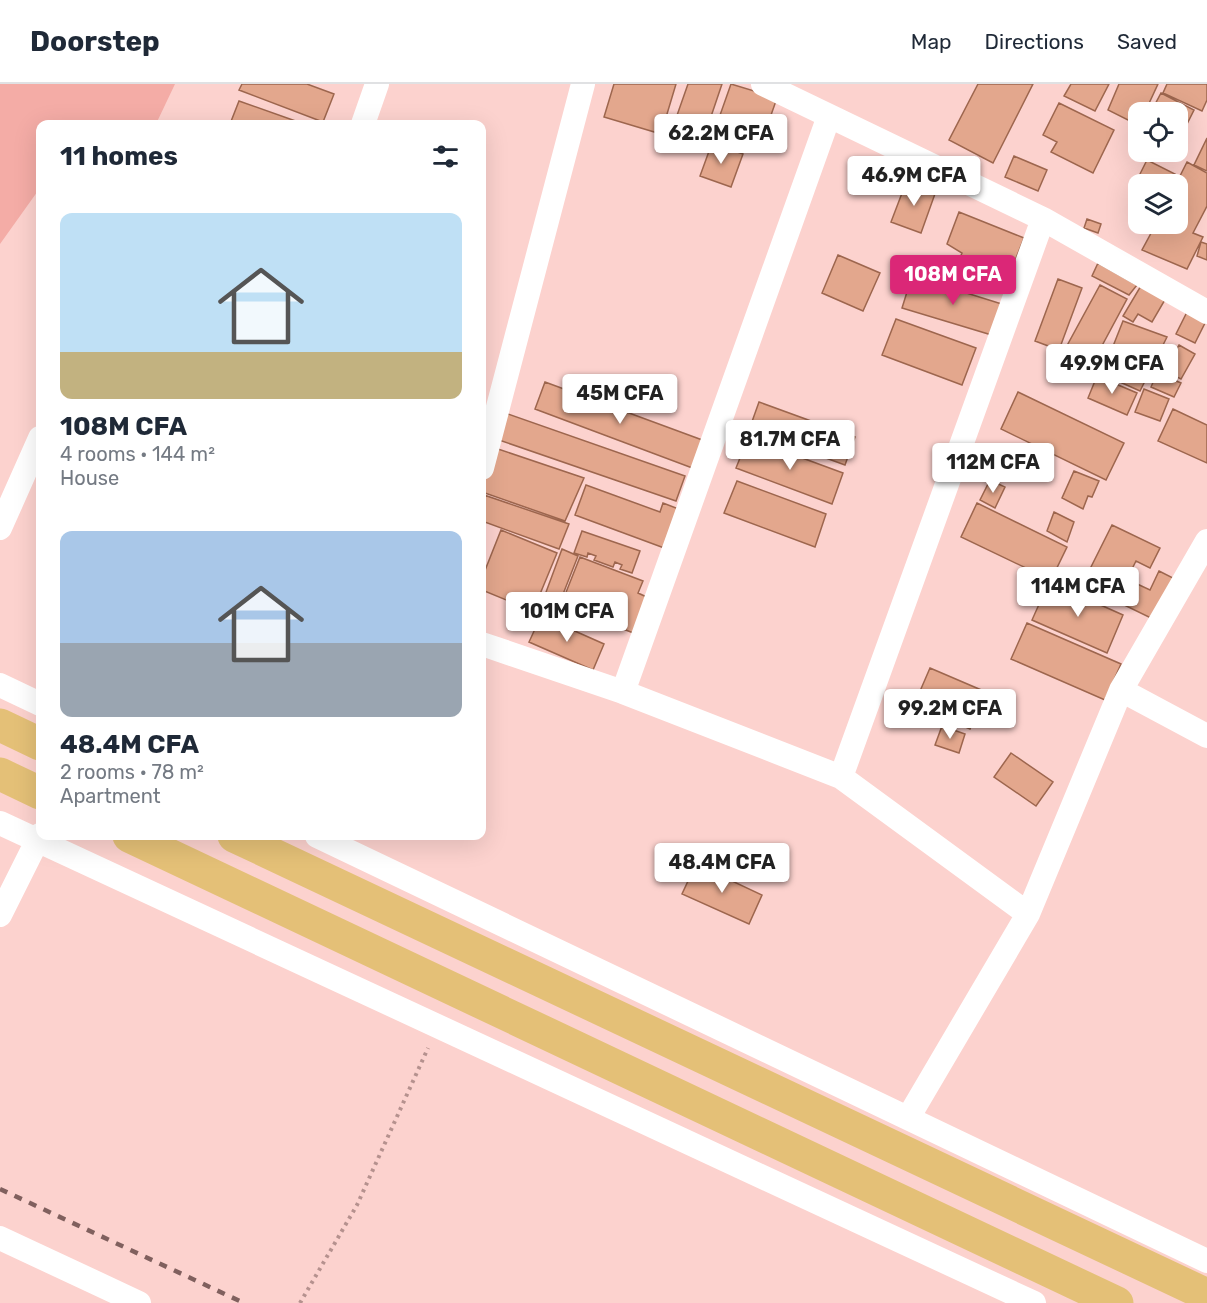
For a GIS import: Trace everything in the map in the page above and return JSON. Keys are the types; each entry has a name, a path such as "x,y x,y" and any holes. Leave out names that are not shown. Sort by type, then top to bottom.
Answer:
{"highway":[{"path":"0,725 36,742"},
{"path":"0,774 36,792"},
{"path":"137,840 1117,1303"},
{"path":"242,840 1207,1296"}],"street":[{"path":"364,120 377,84"},
{"path":"486,453 583,84"},
{"path":"763,84 1043,219 1207,312"},
{"path":"623,692 830,116"},
{"path":"841,777 1043,219"},
{"path":"0,528 36,447"},
{"path":"908,1118 1028,914 1121,690 1207,541"},
{"path":"486,645 623,692 841,777 1028,914"},
{"path":"0,685 36,702"},
{"path":"1121,690 1207,736"},
{"path":"0,824 36,837"},
{"path":"0,915 38,840"},
{"path":"43,840 1034,1303"},
{"path":"338,840 353,843 908,1118 1207,1262"},
{"path":"0,1238 104,1296 139,1303"}],"path":[{"path":"300,1303 357,1205 438,1026"}],"shaded area":[{"path":"0,84 175,84 158,120 36,120 36,194 0,244"}],"building":[{"path":"242,84 307,84 334,94 324,120 318,120 239,90"},
{"path":"614,84 676,84 661,134 604,117"},
{"path":"688,84 722,84 699,152 668,141"},
{"path":"731,84 777,98 764,135 719,118"},
{"path":"978,84 1033,84 993,163 949,140"},
{"path":"1071,84 1109,84 1095,111 1064,96"},
{"path":"1119,84 1158,84 1150,102 1128,102 1128,120 1108,110"},
{"path":"1167,84 1207,84 1207,100 1202,111 1188,105 1188,102 1182,102 1163,93"},
{"path":"1161,93 1178,102 1156,102"},
{"path":"239,101 293,120 232,120"},
{"path":"1059,103 1114,130 1093,173 1051,152 1057,142 1043,135"},
{"path":"1188,107 1194,110 1188,122"},
{"path":"1207,138 1207,171 1194,165"},
{"path":"712,143 743,154 731,187 700,176"},
{"path":"1014,156 1047,170 1038,191 1005,177"},
{"path":"1146,162 1151,162 1175,174 1140,174"},
{"path":"1187,162 1207,173 1207,206 1193,233 1203,237 1187,269 1142,250 1151,234 1188,234 1188,174 1181,174"},
{"path":"907,180 936,191 921,233 891,222"},
{"path":"959,212 1024,238 1003,291 954,272 962,253 947,244"},
{"path":"1087,219 1101,224 1098,233 1084,228"},
{"path":"1201,242 1207,244 1207,260 1197,256"},
{"path":"838,255 880,273 863,311 822,293"},
{"path":"1098,263 1137,285 1129,295 1092,276"},
{"path":"912,276 1005,305 995,336 902,308"},
{"path":"1058,279 1082,288 1059,350 1035,341"},
{"path":"1142,284 1166,298 1152,322 1138,314 1133,322 1123,316"},
{"path":"1100,285 1127,299 1090,368 1063,353"},
{"path":"1188,310 1207,319 1195,343 1176,334"},
{"path":"896,319 976,348 962,385 882,355"},
{"path":"1123,321 1167,337 1140,391 1102,374"},
{"path":"1179,345 1195,354 1181,379 1165,371"},
{"path":"1157,373 1181,383 1174,397 1151,387"},
{"path":"1097,376 1137,393 1127,415 1088,398"},
{"path":"545,382 705,441 695,469 535,409"},
{"path":"1144,389 1169,399 1160,421 1135,412"},
{"path":"1018,392 1124,443 1106,480 1001,429"},
{"path":"759,402 855,437 845,465 749,430"},
{"path":"1173,409 1207,425 1207,463 1158,441"},
{"path":"505,413 685,476 676,501 496,439"},
{"path":"748,438 843,473 832,504 736,468"},
{"path":"492,447 584,478 565,521 486,493 486,466"},
{"path":"1074,471 1099,481 1092,497 1088,496 1083,509 1062,498"},
{"path":"990,480 1005,487 995,508 980,500"},
{"path":"737,481 826,514 815,547 724,513"},
{"path":"586,485 660,512 663,503 689,513 675,552 575,515"},
{"path":"486,496 569,524 559,549 486,522"},
{"path":"977,503 1067,547 1051,580 961,537"},
{"path":"1054,512 1074,522 1067,542 1047,531"},
{"path":"1112,525 1160,548 1150,568 1136,561 1116,601 1082,585"},
{"path":"501,530 557,553 533,611 486,592 486,568"},
{"path":"582,531 640,551 632,573 620,569 622,565 615,562 613,567 594,560 596,556 588,553 587,557 574,553"},
{"path":"562,549 578,556 554,617 539,611"},
{"path":"580,557 643,581 638,593 651,599 636,634 561,605"},
{"path":"1159,571 1175,579 1155,620 1122,604 1133,582 1150,590"},
{"path":"1049,582 1123,615 1107,653 1032,620"},
{"path":"541,616 604,644 593,670 529,642"},
{"path":"1027,623 1121,664 1105,700 1011,659"},
{"path":"930,668 986,692 970,729 914,705"},
{"path":"942,726 965,734 959,753 935,745"},
{"path":"1011,753 1053,782 1036,806 994,777"},
{"path":"696,864 762,895 749,924 682,894"}],"railway":[{"path":"0,1189 244,1303"}]}
